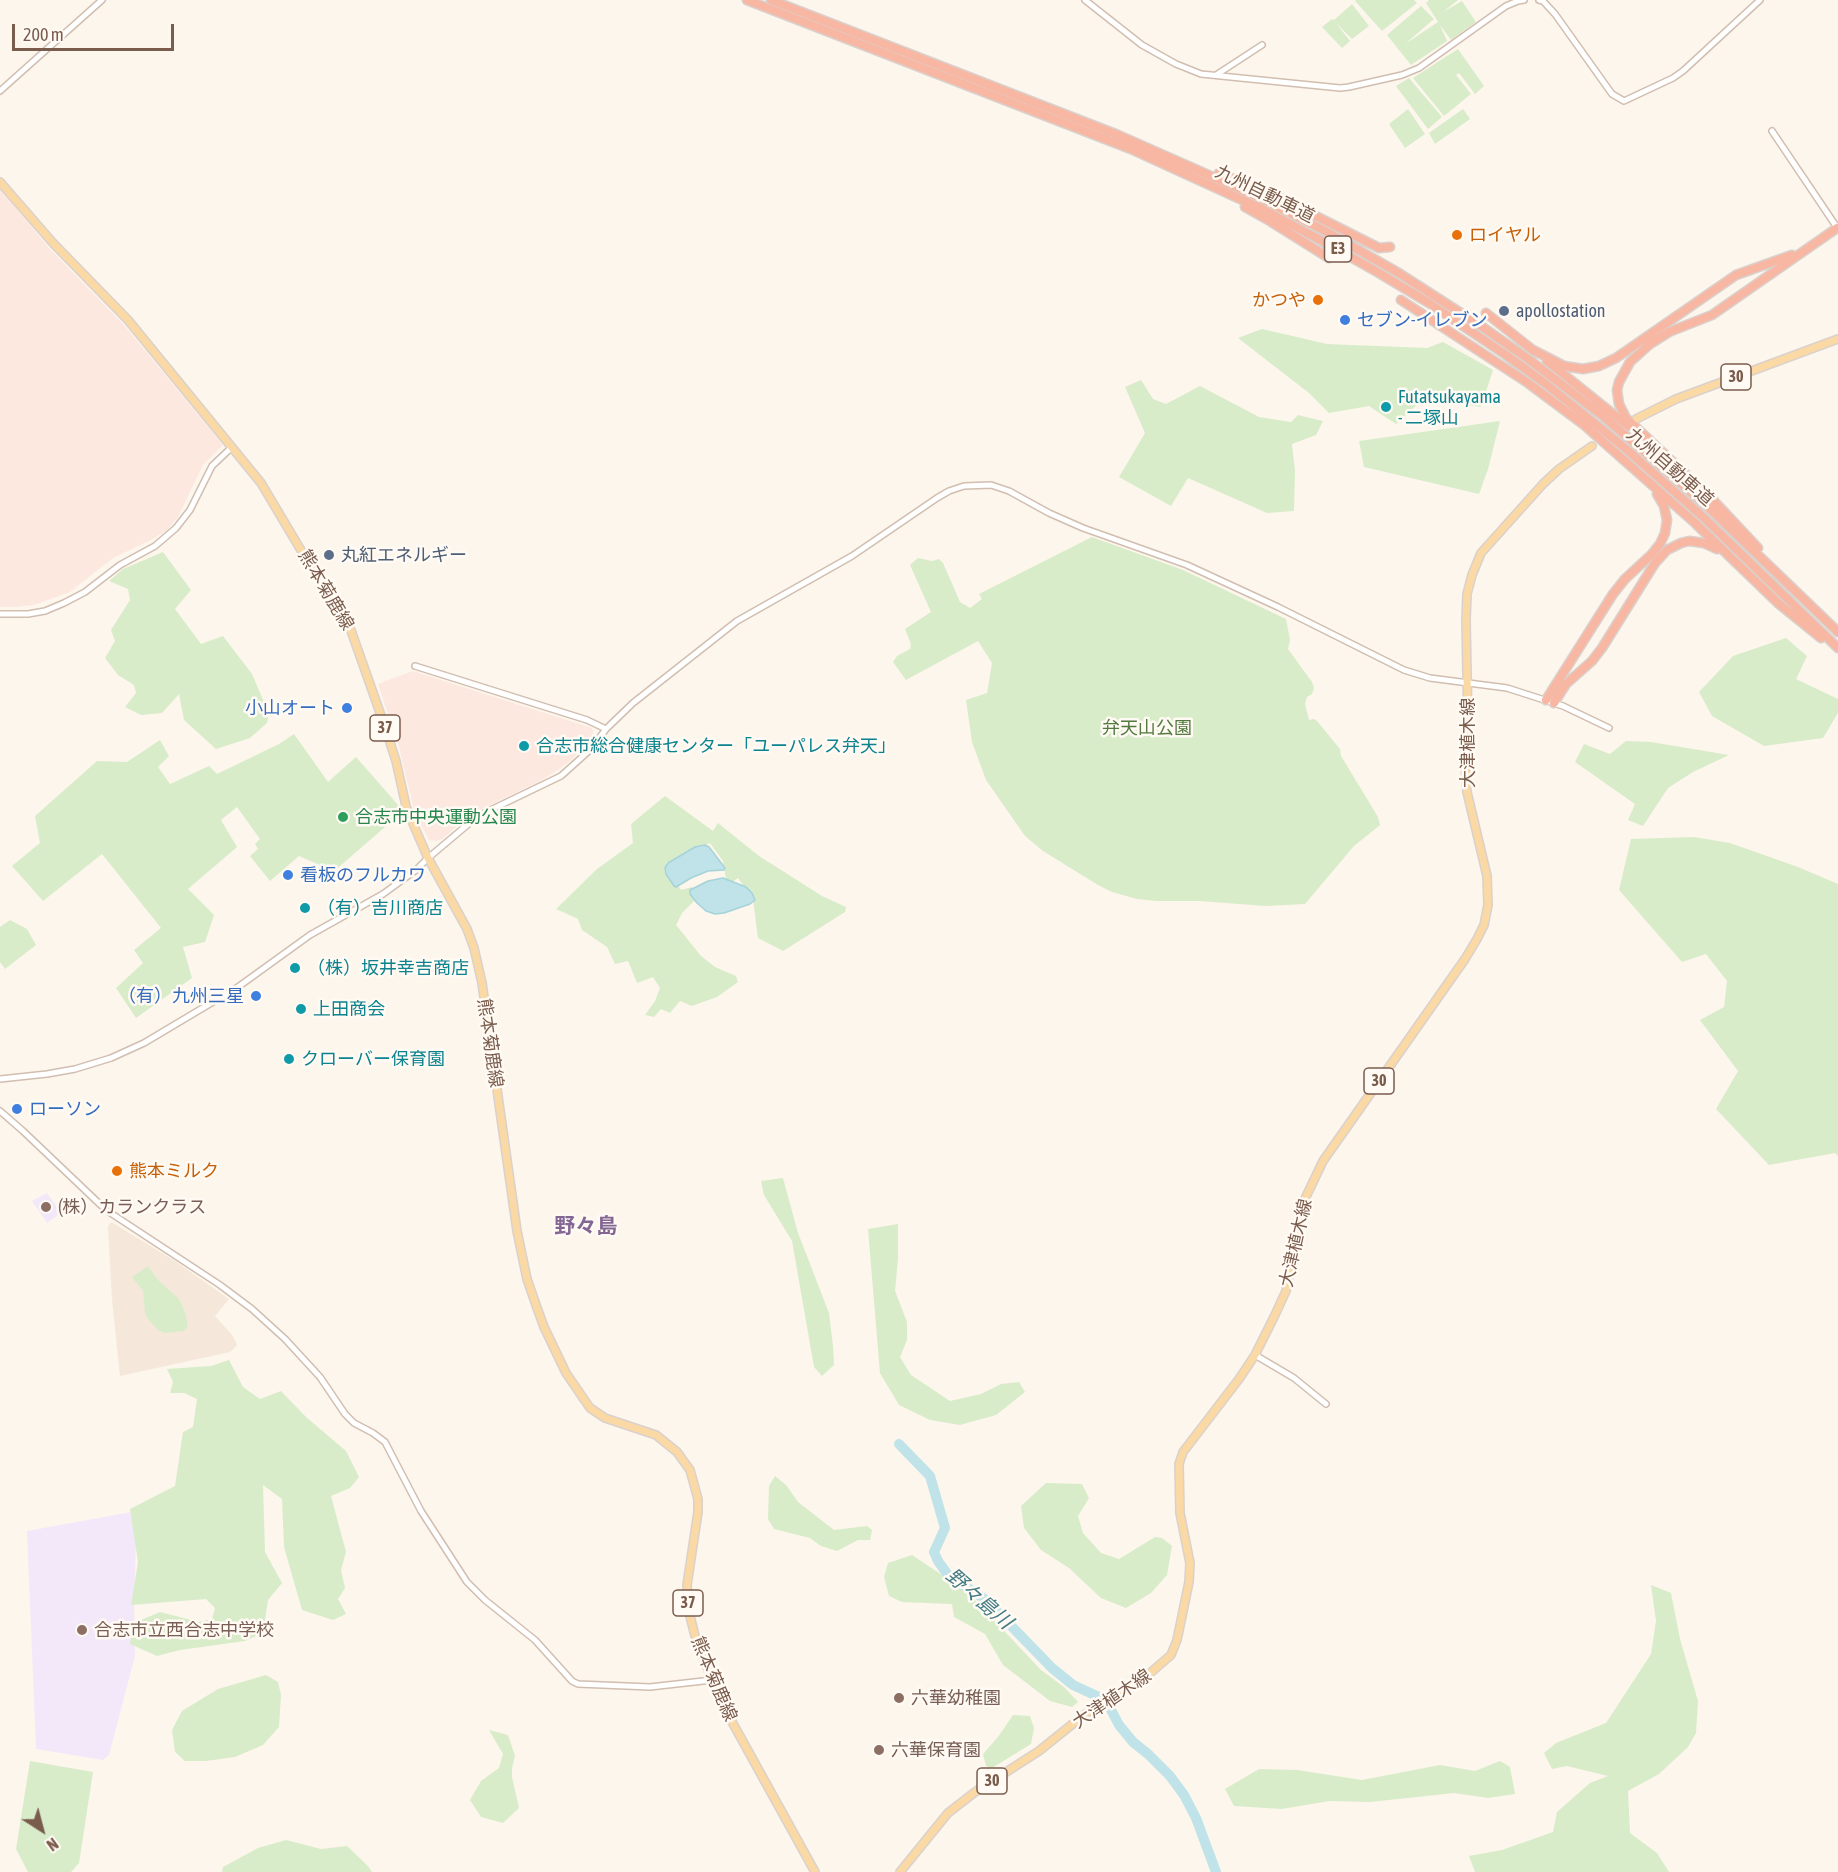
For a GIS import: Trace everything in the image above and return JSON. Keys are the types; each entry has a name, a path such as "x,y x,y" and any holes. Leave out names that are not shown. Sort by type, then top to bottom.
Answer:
{"highway":[{"name":"九州自動車道","path":"747,0 1059,121 1173,168 1262,209 1343,252 1429,303 1522,366 1617,441 1776,587 1838,650"},
{"name":"九州自動車道","path":"771,0 1118,135 1256,196 1327,232 1397,272 1481,326 1603,416 1707,506 1838,633"},
{"path":"1118,135 1270,193 1379,248 1390,247"},
{"path":"1173,168 1270,220 1329,258"},
{"path":"1532,349 1564,366 1583,369 1599,366 1616,358 1731,278 1786,258 1838,229"},
{"path":"1819,614 1713,500 1626,418 1619,404 1617,390 1630,362 1642,350 1660,337 1712,315 1838,229"},
{"path":"1401,300 1553,402 1695,523 1779,604 1838,650"},
{"path":"1485,313 1659,451"},
{"path":"1550,701 1613,594 1625,579 1652,554 1665,533 1666,513 1662,500 1632,472 1621,458"},
{"path":"1550,701 1592,661 1655,563 1667,550 1689,541 1704,543 1719,550 1743,570"}],"main road":[{"name":"熊本菊鹿線","path":"0,182 53,243 128,320 261,483 305,557 348,622 396,760 406,806 428,858 467,929 474,948 482,983 517,1231 527,1279 544,1328 566,1373 590,1408 605,1418 646,1431 665,1441 677,1452 690,1470 696,1488 698,1512 687,1600 695,1636 711,1680 731,1721 815,1872"},
{"name":"30","path":"1636,419 1676,399 1838,339"},
{"name":"大津植木線","path":"900,1872 948,1813 975,1792 1039,1751 1085,1714 1149,1674 1171,1654 1177,1640 1189,1582 1190,1563 1180,1513 1179,1464 1183,1452 1255,1355 1286,1291 1304,1201 1323,1161 1465,959 1484,925 1488,905 1487,876 1467,792 1465,765 1468,728 1467,594 1472,575 1481,553 1543,484 1559,468 1592,446"}],"street":[{"path":"0,91 102,0"},
{"path":"1085,0 1142,45 1176,64 1201,74 1303,85 1349,87 1402,75 1419,68 1506,6 1524,0"},
{"path":"1539,0 1555,14 1612,94 1624,101 1683,71 1760,0"},
{"path":"1215,75 1262,45"},
{"path":"1772,130 1838,229"},
{"path":"0,614 28,614 45,611 64,603 85,592 120,565 155,546 176,528 190,510 212,466 232,447"},
{"path":"0,1080 75,1069 111,1058 144,1043 238,987 310,935 383,894 416,870 478,816 561,776 591,749 606,729 640,697 737,621 852,556 949,491 964,486 991,485 1009,491 1083,528 1187,565 1278,607 1404,670 1431,678 1507,688 1550,701 1609,728"},
{"path":"415,666 587,720 606,729"},
{"path":"0,1111 106,1210 220,1285 252,1309 285,1339 320,1377 345,1414 363,1429 374,1433 385,1442 421,1511 467,1582 485,1600 535,1640 572,1681 578,1684 650,1687 711,1680"},
{"path":"1255,1355 1294,1378 1326,1404"}],"shaded area":[{"path":"0,188 48,247 124,325 223,445 203,465 178,517 167,530 113,558 70,592 34,605 13,607 0,607"},
{"path":"413,671 592,728 594,736 558,770 473,813 442,839 429,840 415,814 399,747 378,684"},
{"name":"(株）カランクラス","path":"47,1193 61,1213 47,1223 32,1201"},
{"path":"110,1223 175,1261 229,1299 215,1316 233,1336 237,1345 230,1352 120,1376 112,1300 108,1227"},
{"name":"合志市立西合志中学校","path":"137,1511 135,1656 109,1755 103,1760 36,1749 27,1531"}],"green space":[{"path":"1356,0 1414,0 1417,3 1382,31"},
{"path":"1429,0 1458,0 1443,12 1462,1 1476,22 1451,40 1440,25 1447,41 1411,65 1387,35 1421,6 1434,19 1405,44 1438,22 1426,3"},
{"path":"1352,4 1369,26 1352,39 1336,23 1350,41 1342,48 1322,27"},
{"path":"1458,49 1484,86 1475,94 1459,73 1456,75 1471,94 1444,116 1413,78"},
{"path":"1409,78 1442,117 1428,129 1396,86"},
{"path":"1408,109 1425,134 1405,148 1389,124"},
{"path":"1463,109 1470,119 1435,144 1429,133"},
{"path":"1262,329 1327,344 1427,348 1443,342 1493,370 1481,407 1423,399 1396,424 1369,406 1329,413 1309,393 1238,338"},
{"path":"1141,380 1153,399 1166,404 1200,386 1259,417 1291,422 1298,415 1323,421 1316,435 1292,444 1295,471 1294,511 1267,513 1188,478 1171,506 1119,477 1145,433 1125,387"},
{"path":"1500,421 1479,494 1364,467 1359,441"},
{"name":"弁天山公園","path":"1092,537 1183,570 1286,619 1290,640 1288,649 1314,688 1305,704 1309,720 1317,721 1340,749 1341,756 1378,817 1380,825 1354,846 1305,904 1266,906 1199,901 1156,901 1137,899 1112,892 1098,885 1043,851 1025,836 986,780 972,742 966,700 987,693 992,663 978,641 906,680 893,662 897,656 910,649 911,644 905,629 931,612 910,565 918,558 932,561 939,559 943,563 960,602 970,608 982,599 979,594"},
{"path":"163,552 191,590 175,609 201,644 223,636 252,674 269,714 267,723 250,738 216,749 184,720 179,694 162,713 141,715 125,707 136,693 134,685 118,675 105,658 115,641 111,630 130,600 128,589 109,581 123,569"},
{"path":"1786,638 1807,656 1796,679 1838,699 1838,713 1823,738 1764,746 1712,716 1699,692 1733,656"},
{"path":"294,734 328,782 356,757 399,806 400,814 332,873 329,869 299,856 270,881 250,856 258,849 255,844 260,839 237,807 221,820 237,847 188,889 214,915 205,942 183,947 192,978 136,1018 116,988 143,963 134,950 161,928 102,854 43,901 12,866 40,843 35,816 97,761 127,762 160,740 169,756 158,767 170,784 209,766 217,774 279,744"},
{"path":"1626,741 1651,742 1729,755 1693,772 1668,788 1643,826 1628,820 1635,804 1575,762 1584,744 1610,754"},
{"path":"665,796 713,831 718,823 759,856 822,896 846,907 845,912 783,951 758,938 753,899 738,878 731,883 726,879 723,861 710,843 666,863 681,890 692,887 697,898 682,913 676,925 701,956 715,967 736,976 738,982 717,997 692,1006 680,1001 670,1013 661,1009 654,1017 645,1015 655,1001 660,988 653,977 637,983 628,961 615,964 607,947 582,930 578,919 556,909 597,869 633,843 631,824"},
{"path":"1694,837 1730,843 1838,884 1838,1156 1835,1153 1769,1165 1716,1109 1738,1071 1700,1020 1724,1007 1727,981 1706,954 1682,962 1619,890 1631,839"},
{"path":"10,920 27,929 36,945 5,969 0,962 0,927"},
{"path":"783,1178 798,1233 829,1313 834,1365 822,1376 814,1367 792,1241 764,1195 761,1181"},
{"path":"898,1224 895,1291 907,1322 907,1340 900,1357 911,1375 950,1401 981,1394 1001,1384 1019,1382 1025,1392 996,1415 960,1425 930,1420 899,1405 880,1373 868,1229"},
{"path":"148,1266 158,1280 179,1299 188,1326 184,1331 165,1333 158,1330 148,1319 145,1313 143,1291 132,1277"},
{"path":"229,1360 243,1387 260,1399 281,1391 306,1417 346,1451 359,1477 350,1488 331,1496 346,1552 341,1570 345,1588 338,1599 346,1614 333,1620 302,1610 284,1547 282,1499 263,1485 265,1552 282,1583 268,1600 263,1633 245,1641 180,1650 157,1656 130,1644 134,1623 160,1612 199,1622 212,1619 215,1608 206,1599 131,1605 138,1562 130,1509 175,1486 183,1432 193,1427 197,1399 184,1393 170,1393 173,1382 167,1369 211,1366"},
{"path":"775,1476 786,1485 798,1502 834,1530 867,1526 872,1530 870,1540 858,1540 837,1551 821,1546 810,1538 774,1529 768,1519 769,1486"},
{"path":"1046,1483 1082,1484 1089,1498 1078,1516 1083,1533 1101,1553 1119,1559 1155,1537 1162,1538 1172,1546 1167,1575 1151,1593 1126,1608 1101,1598 1069,1568 1041,1550 1024,1528 1021,1506"},
{"path":"912,1555 973,1598 1041,1670 1064,1687 1078,1702 1072,1707 1050,1701 1003,1665 985,1634 954,1617 952,1604 902,1602 889,1596 884,1577 888,1563"},
{"path":"1651,1585 1671,1593 1680,1639 1698,1701 1696,1733 1688,1747 1659,1774 1628,1791 1630,1833 1657,1853 1669,1872 1475,1872 1469,1856 1502,1850 1553,1832 1557,1812 1590,1783 1608,1776 1567,1766 1552,1769 1544,1753 1556,1743 1606,1723 1651,1654 1656,1621"},
{"path":"266,1675 278,1682 281,1695 279,1727 263,1745 235,1757 206,1761 185,1761 175,1752 172,1730 182,1711 218,1689"},
{"path":"1013,1715 1030,1716 1034,1728 1031,1744 992,1768 986,1766 983,1754"},
{"path":"489,1730 508,1735 515,1756 512,1777 519,1808 503,1823 481,1817 470,1800 481,1781 499,1768 503,1754"},
{"path":"30,1761 93,1772 79,1863 71,1872 28,1872 16,1849"},
{"path":"1500,1761 1510,1767 1515,1794 1488,1798 1454,1793 1370,1802 1329,1801 1282,1809 1234,1806 1225,1789 1259,1769 1297,1770 1362,1780 1440,1765 1475,1771"},
{"path":"286,1840 321,1849 347,1846 372,1872 222,1872 223,1867 258,1848"}],"water":[{"path":"705,845 725,868 724,870 708,871 674,886 666,874 665,868 668,863 695,847"},
{"path":"723,878 746,887 755,900 724,913 715,914 706,911 690,894 690,890 708,881"}],"waterway":[{"name":"野々島川","path":"899,1444 930,1476 945,1528 934,1552 948,1575 986,1600 1052,1668 1073,1685 1099,1697"},
{"name":"野々島川","path":"1109,1706 1119,1725 1133,1742 1170,1776 1184,1795 1196,1818 1216,1872"}],"place":[{"name":"ロイヤル","path":"1457,235"},
{"name":"かつや","path":"1318,300"},
{"name":"apollostation","path":"1504,311"},
{"name":"セブン-イレブン","path":"1345,320"},
{"name":"Futatsukayama - 二塚山","path":"1386,407"},
{"name":"丸紅エネルギー","path":"329,555"},
{"name":"小山オート","path":"347,708"},
{"name":"合志市総合健康センター「ユーパレス弁天」","path":"524,746"},
{"name":"合志市中央運動公園","path":"343,817"},
{"name":"看板のフルカワ","path":"288,875"},
{"name":"（有）吉川商店","path":"305,908"},
{"name":"（株）坂井幸吉商店","path":"295,968"},
{"name":"（有）九州三星","path":"256,996"},
{"name":"上田商会","path":"301,1009"},
{"name":"クローバー保育園","path":"289,1059"},
{"name":"ローソン","path":"17,1109"},
{"name":"熊本ミルク","path":"117,1171"},
{"name":"(株）カランクラス","path":"46,1207"},
{"name":"合志市立西合志中学校","path":"82,1630"},
{"name":"六華幼稚園","path":"899,1698"},
{"name":"六華保育園","path":"879,1750"}],"district":[{"name":"野々島","path":"586,1226"}]}
